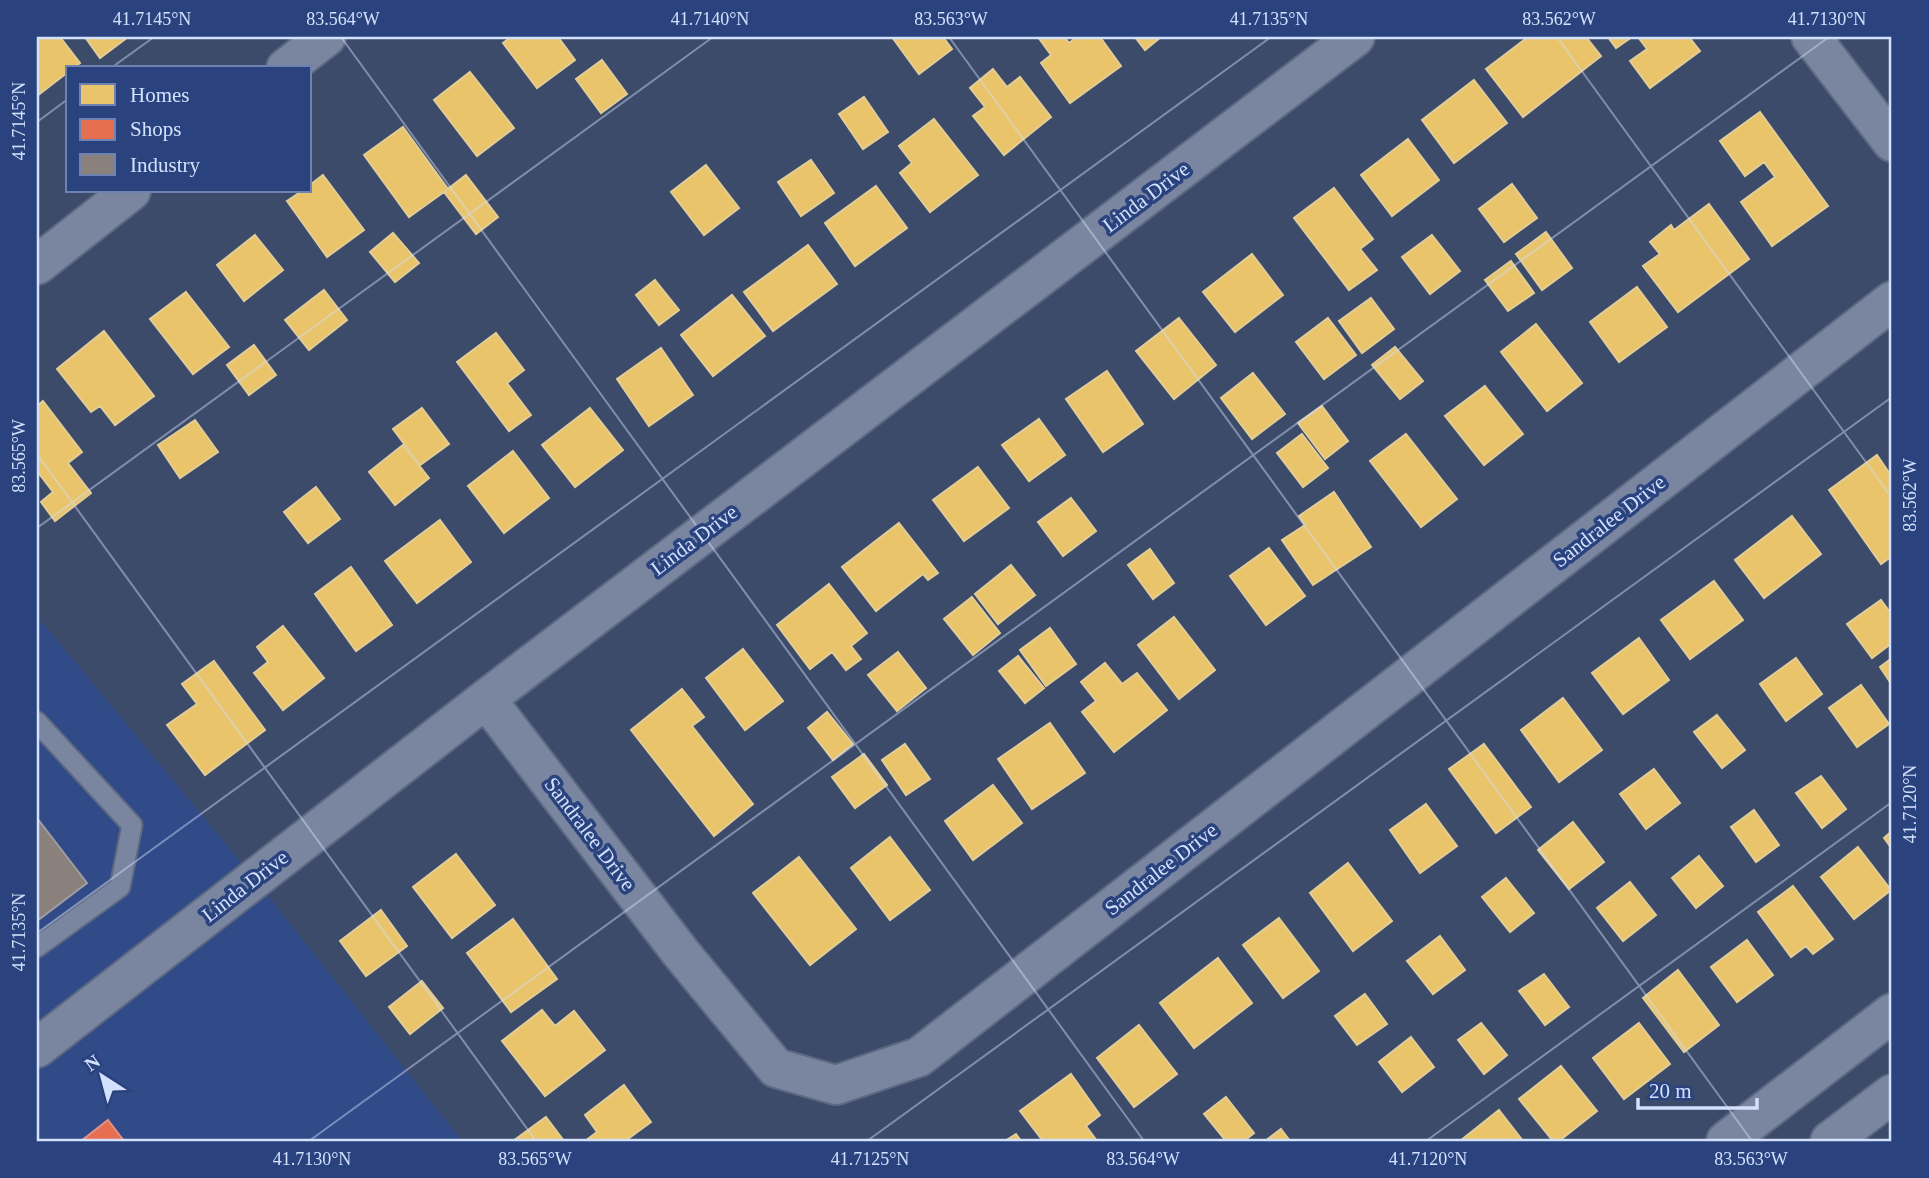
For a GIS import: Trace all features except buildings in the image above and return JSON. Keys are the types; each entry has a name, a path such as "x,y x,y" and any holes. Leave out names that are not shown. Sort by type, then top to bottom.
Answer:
{"street":[{"path":"289,66 326,37"},
{"name":"Linda Drive","path":"37,1048 486,699 1355,37"},
{"path":"1811,37 1892,142"},
{"path":"37,265 130,192"},
{"name":"Sandralee Drive","path":"486,699 681,953 776,1068 836,1086 919,1057 1892,301"},
{"path":"1726,1141 1892,1013"},
{"path":"1830,1141 1892,1094"}],"lane":[{"path":"37,722 132,825 120,887 37,947"}],"shaded area":[{"path":"42,622 254,878 462,1141 37,1141 37,626"}]}
